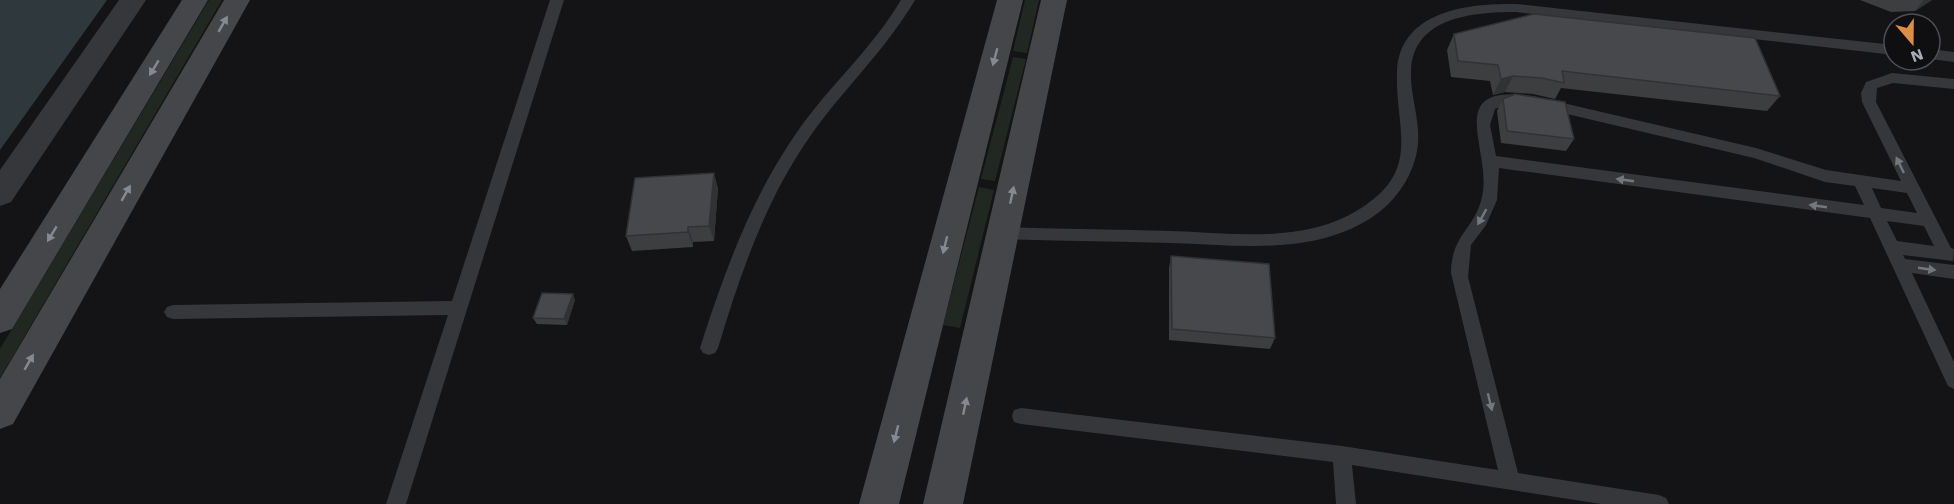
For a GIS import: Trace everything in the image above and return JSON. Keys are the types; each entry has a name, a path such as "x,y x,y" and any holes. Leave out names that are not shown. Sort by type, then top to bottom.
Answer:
{"main road":[{"path":"0,319 195,0"},
{"path":"0,413 237,0"},
{"path":"879,504 1010,0"},
{"path":"943,504 1054,0"}],"street":[{"path":"0,194 133,0"}],"lane":[{"path":"396,504 558,0"},
{"path":"709,348 735,269 756,220 789,155 823,107 887,33 908,0"},
{"path":"1003,233 1262,240 1311,235 1354,220 1386,197 1405,168 1411,136 1404,71 1408,48 1424,28 1448,15 1463,11 1516,8 1882,49"},
{"path":"1950,255 1927,220 1869,102 1868,93 1871,85 1892,78 1954,84"},
{"path":"1510,481 1459,272 1459,261 1464,243 1485,212 1491,196 1493,179 1482,119 1486,108 1498,100 1514,98 1745,150 1825,176 1911,188"},
{"path":"1490,161 1927,220"},
{"path":"1861,182 1954,381"},
{"path":"1892,247 1950,255"},
{"path":"1900,265 1954,272"},
{"path":"173,312 459,308"},
{"path":"1021,416 1342,455 1659,504"},
{"path":"1342,455 1346,504"}],"shaded area":[{"path":"0,0 107,0 0,150"},
{"path":"209,0 222,0 0,378 0,349"},
{"path":"1025,0 1039,0 1027,53 1013,51"},
{"path":"1013,57 1026,59 995,181 981,179"},
{"path":"979,187 994,190 960,328 943,325"}],"building":[{"path":"1534,14 1755,38 1780,96 1562,71 1564,83 1542,78 1513,76 1501,79 1498,65 1458,61 1454,34"},
{"path":"1515,94 1565,102 1574,139 1507,131 1503,99"},
{"path":"714,173 709,226 688,227 688,232 626,236 635,178"},
{"path":"1171,256 1269,264 1275,338 1172,329"},
{"path":"542,293 573,294 564,319 533,318"}]}
